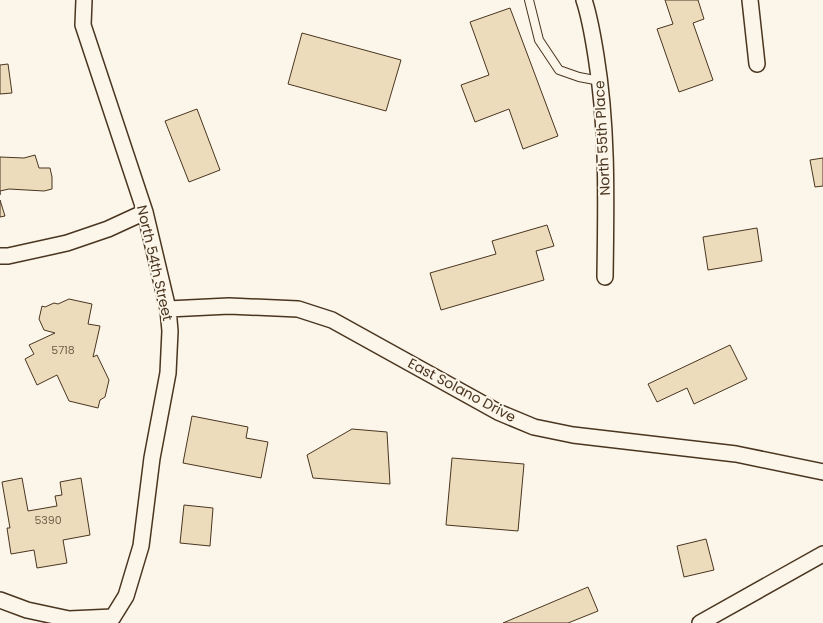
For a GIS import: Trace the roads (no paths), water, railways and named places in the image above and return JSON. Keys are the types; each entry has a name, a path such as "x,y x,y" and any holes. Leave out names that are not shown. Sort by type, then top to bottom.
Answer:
{"street":[{"name":"North 54th Street","path":"0,600 27,610 69,619 113,617 126,596 141,546 152,458 168,372 170,332 168,309 145,212 82,25 84,0"},
{"name":"North 55th Place","path":"584,0 590,18 600,81 606,180 605,277"},
{"path":"750,0 757,64"},
{"path":"0,256 8,256 67,243 108,229 145,212"},
{"name":"East Solano Drive","path":"168,309 229,306 298,309 332,320 498,412 534,426 573,435 736,454 823,472"},
{"path":"700,623 823,554"}],"lane":[{"path":"529,0 539,40 560,70 579,77 600,81"}]}
